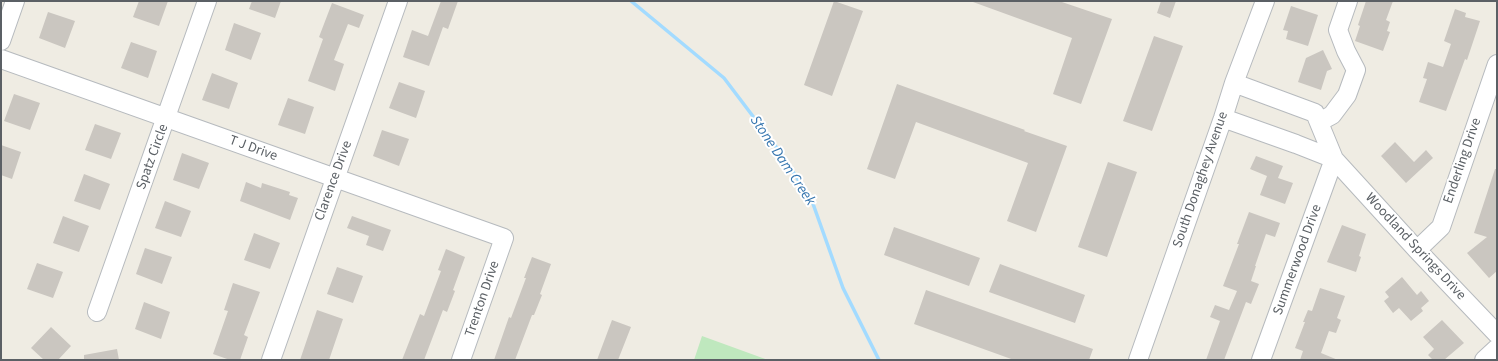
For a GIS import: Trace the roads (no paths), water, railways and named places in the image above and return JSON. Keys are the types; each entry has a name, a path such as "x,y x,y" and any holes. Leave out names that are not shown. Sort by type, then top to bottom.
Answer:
{"street":[{"path":"1,41 15,1"},
{"name":"Spatz Circle","path":"97,312 167,118 207,1"},
{"name":"Clarence Drive","path":"271,360 398,1"},
{"name":"South Donaghey Avenue","path":"1138,360 1234,83 1265,1"},
{"path":"1319,122 1332,115 1348,95 1356,70 1346,51 1338,30 1348,1"},
{"name":"T J Drive","path":"1,59 504,238"},
{"name":"Enderling Drive","path":"1416,250 1441,227 1497,64"},
{"name":"Woodland Springs Drive","path":"1234,83 1315,113 1334,160 1416,250 1497,334"},
{"name":"Woodland Springs Drive","path":"1223,118 1296,144 1334,160"},
{"name":"Summerwood Drive","path":"1261,360 1334,160"},
{"name":"Trenton Drive","path":"462,360 504,238"},
{"path":"1484,360 1497,348"}],"waterway":[{"name":"Stone Dam Creek","path":"631,1 724,78 780,152 812,201 843,288 879,360"}]}
